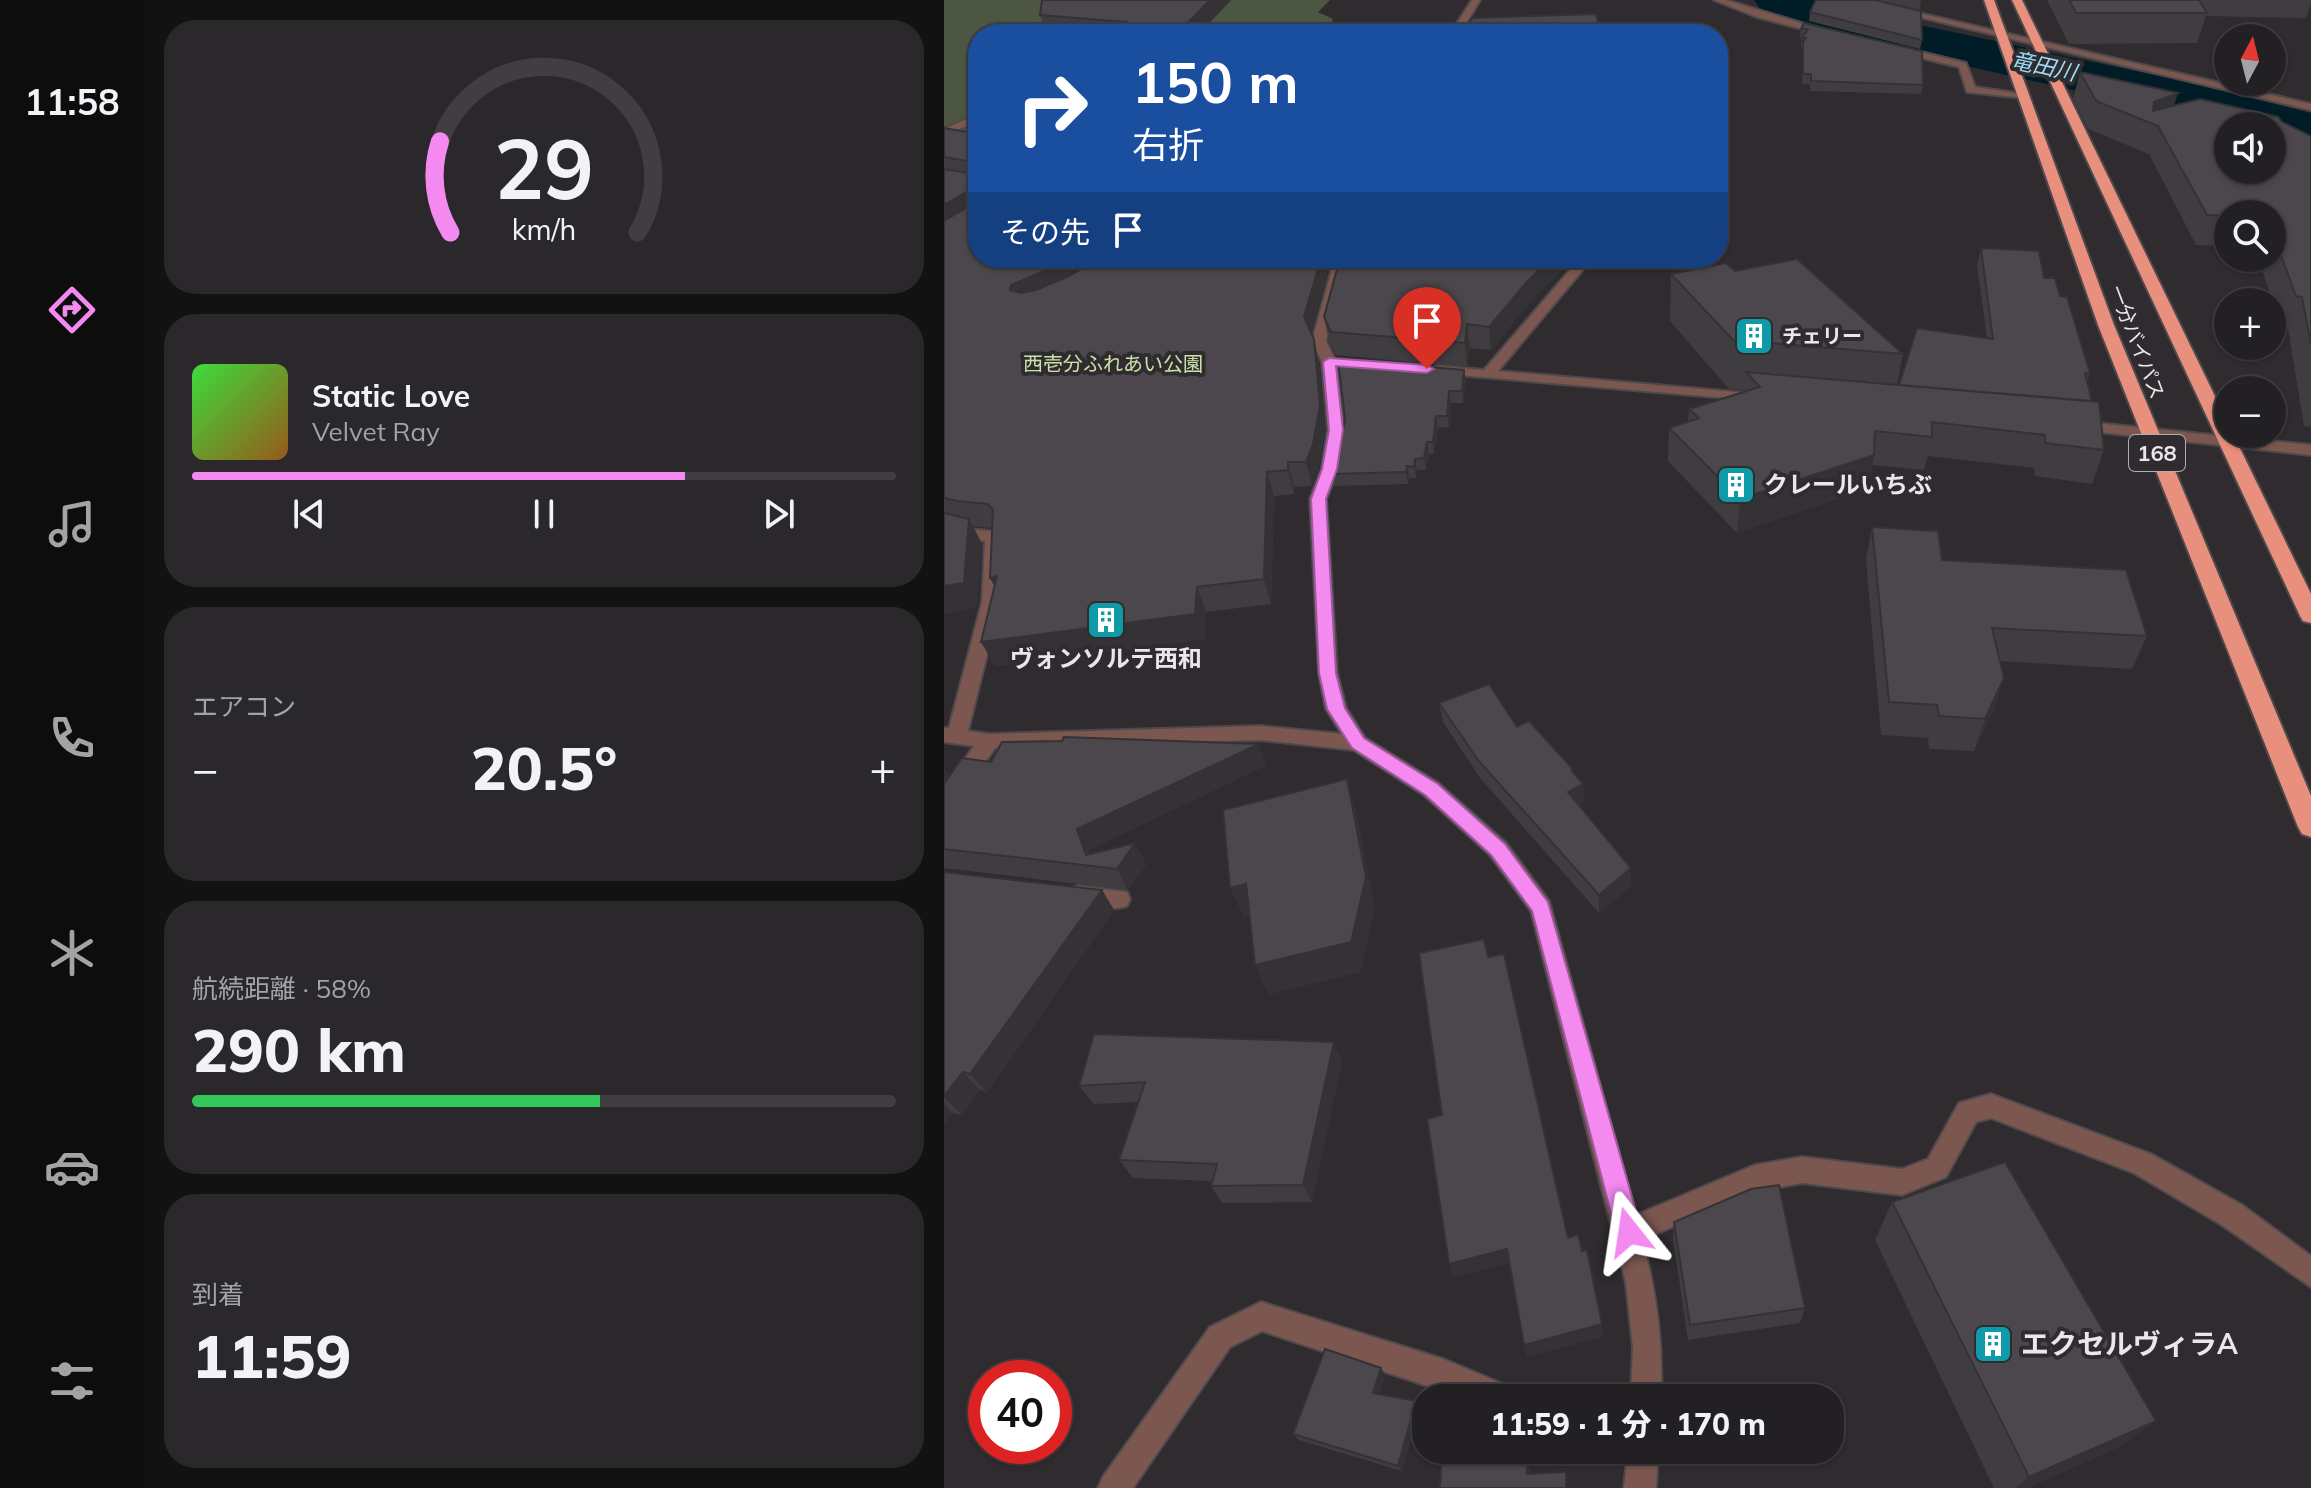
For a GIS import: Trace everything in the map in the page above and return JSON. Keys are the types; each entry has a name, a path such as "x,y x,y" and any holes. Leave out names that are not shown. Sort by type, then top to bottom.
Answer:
{"highway":[{"name":"一分バイパス","path":"1989,0 2106,325 2311,827"},
{"name":"一分バイパス","path":"2017,0 2037,43 2066,90 2214,412"},
{"name":"一分バイパス","path":"2231,448 2311,616"}],"street":[{"path":"1461,24 1476,0"},
{"path":"1718,0 1760,15 1838,35"},
{"path":"1852,0 2311,107"},
{"path":"1891,48 1963,65 1971,90 2024,95"},
{"path":"944,133 968,122"},
{"path":"1338,268 1319,341 1335,362 1336,430 1330,469 1318,499 1328,673 1336,709 1358,743 1431,789 1498,849 1541,908 1629,1232 1640,1283 1648,1347 1647,1384"},
{"path":"1488,374 1578,268"},
{"path":"1427,369 1771,399"},
{"path":"2054,424 2214,440"},
{"path":"2286,448 2311,450"},
{"path":"944,525 967,534 994,536 991,602 951,736 989,741 1260,733 1358,743"},
{"path":"944,805 989,741"},
{"path":"1061,893 1119,899"},
{"path":"1629,1232 1755,1178 1802,1170 1902,1182 1937,1168 1968,1112 1991,1106 2142,1163 2232,1215 2311,1273"},
{"path":"1114,1488 1220,1337 1261,1316 1466,1384"},
{"path":"1640,1488 1642,1464"}],"green space":[{"path":"944,0 1330,0 1318,12 1333,19 1331,24 968,24 968,132 944,138"}],"building":[{"path":"1042,0 1210,0 1187,24 1124,24 1126,22 1040,15"},
{"path":"1816,0 1875,0 1921,11 1922,40 1810,12"},
{"path":"2069,0 2199,0 2207,13 2076,13"},
{"path":"1596,14 1598,24 1469,24 1472,18"},
{"path":"1804,23 1922,51 1923,85 1811,81 1811,74 1803,74 1803,42 1806,38 1802,38 1808,29 1801,29"},
{"path":"2080,72 2178,93 2154,102 2153,111 2200,99 2256,112 2214,112 2214,184 2286,184 2286,124 2311,136 2311,345 2302,297 2296,296 2286,269 2286,200 2214,200 2214,215 2207,215 2158,126 2096,101"},
{"path":"944,128 968,132 968,161 944,157"},
{"path":"944,169 968,173 968,191 944,205"},
{"path":"968,207 968,268 1051,268 1011,285 1010,290 1021,293 1036,290 1082,268 1318,268 1304,317 1314,339 1320,406 1313,444 1306,462 1288,462 1288,470 1267,472 1264,579 1197,587 1195,614 981,642 997,576 990,578 993,510 988,504 944,498 944,221"},
{"path":"1981,249 2039,251 2044,278 2055,278 2060,296 2067,297 2090,373 2085,373 2092,401 1899,385 1917,328 1993,339"},
{"path":"1797,259 1903,354 1733,340 1671,274 1701,268 1728,268 1728,265 1735,271"},
{"path":"1337,268 1541,268 1489,327 1467,324 1465,343 1331,332 1324,317"},
{"path":"1338,359 1464,370 1462,391 1449,391 1447,416 1436,416 1433,442 1427,442 1424,458 1415,459 1414,467 1407,466 1406,472 1332,474 1345,419"},
{"path":"1746,372 2099,402 2104,450 2045,443 2045,435 1932,422 1932,437 1875,431 1874,455 1740,499 1669,428 1699,418 1689,409 1760,387"},
{"path":"944,513 969,519 964,583 944,586"},
{"path":"1872,527 1938,531 1942,560 2126,570 2147,636 1992,628 2004,678 1985,719 1939,716 1937,705 1889,702"},
{"path":"1489,684 1517,727 1529,721 1573,769 1583,784 1568,792 1631,868 1599,895 1478,760 1439,703"},
{"path":"1064,737 1259,744 1077,829 1086,855 1135,843 1117,869 944,849 944,784 962,758 991,762 1002,742 1062,741"},
{"path":"1347,779 1366,877 1351,942 1255,965 1246,884 1230,888 1223,810"},
{"path":"944,872 1102,890 970,1074 963,1072 944,1096"},
{"path":"1484,939 1488,957 1504,954 1568,1238 1578,1234 1582,1251 1587,1250 1602,1324 1524,1345 1507,1249 1449,1264 1427,1119 1442,1115 1419,953"},
{"path":"1094,1034 1334,1042 1303,1185 1211,1186 1217,1164 1119,1160 1145,1082 1079,1086"},
{"name":"エクセルヴィラA","path":"2005,1162 2156,1421 2029,1477 1892,1202"},
{"path":"1779,1185 1805,1308 1690,1325 1674,1222 1751,1189"},
{"path":"1325,1349 1381,1368 1373,1393 1412,1400 1412,1415 1398,1466 1293,1434"},
{"path":"1441,1464 1527,1464 1527,1474 1566,1472 1566,1488 1440,1488"}],"waterway":[{"name":"竜田川","path":"1777,0 1909,38 2178,96 2311,130"}],"place":[{"name":"チェリー","path":"1754,336"},
{"name":"クレールいちぶ","path":"1736,485"},
{"name":"ヴォンソルテ西和","path":"1106,620"},
{"name":"エクセルヴィラA","path":"1993,1344"}],"route":[{"path":"1427,369 1329,362 1336,430 1330,469 1318,499 1328,673 1336,709 1358,743 1431,789 1498,849 1541,908 1629,1232"}],"park label":[{"name":"西壱分ふれあい公園","path":"1113,364"}]}
